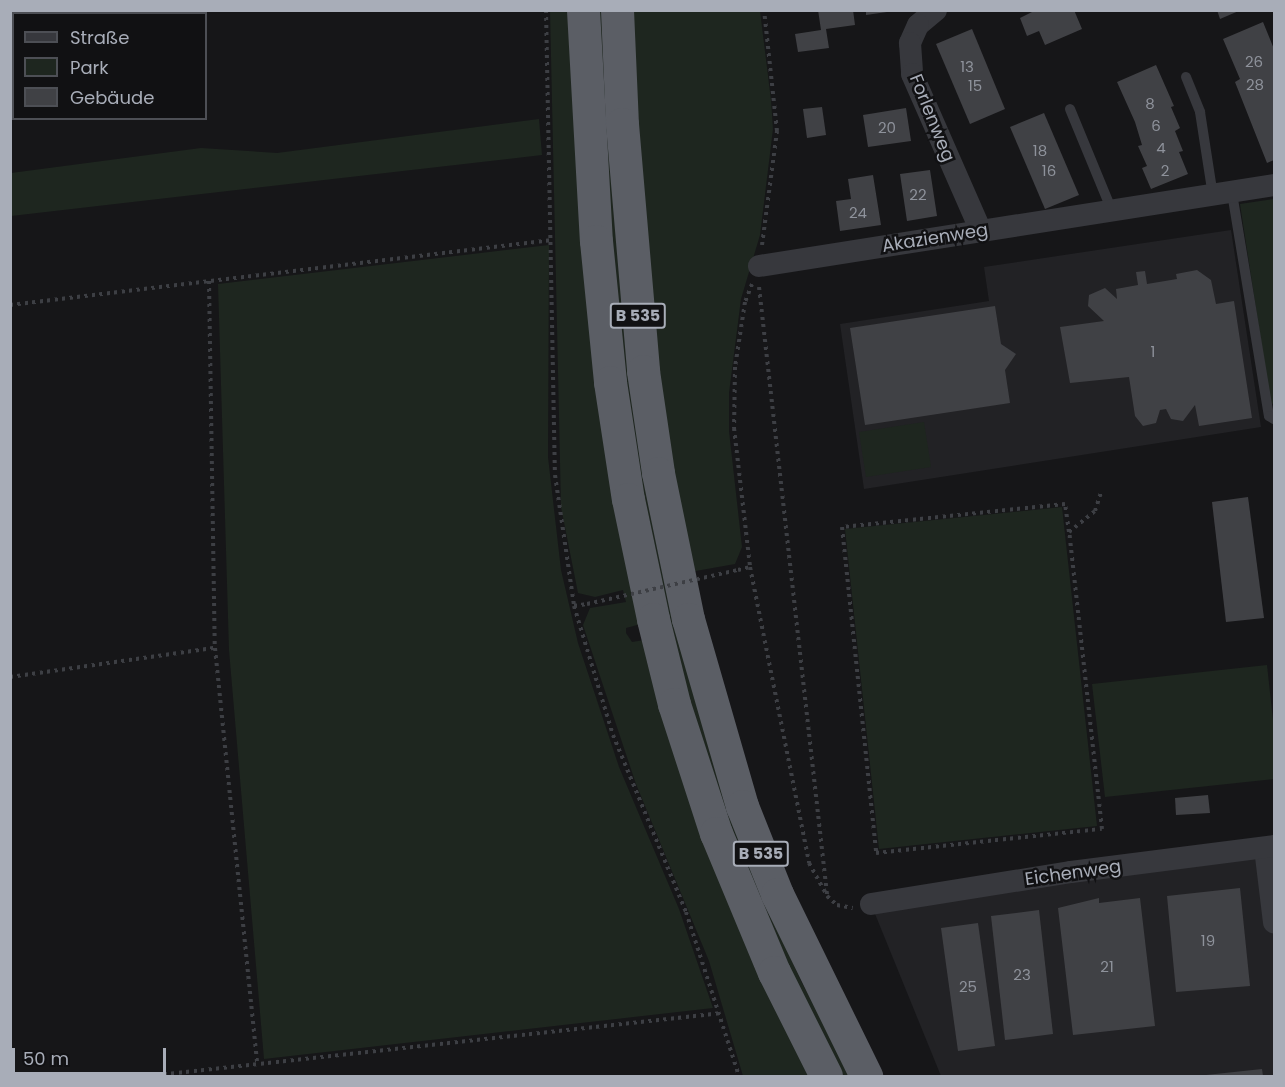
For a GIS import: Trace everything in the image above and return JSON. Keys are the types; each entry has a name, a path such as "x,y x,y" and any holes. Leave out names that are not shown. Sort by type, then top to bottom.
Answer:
{"highway":[{"name":"B 535","path":"583,10 596,241 610,382 628,499 653,619 674,704 716,833 774,972 826,1077"},
{"name":"B 535","path":"618,10 622,124 643,371 662,494 688,619 736,785 773,883 809,966 866,1077"}],"street":[{"name":"Forlenweg","path":"936,10 918,25 910,43 912,74 981,231"},
{"name":"Akazienweg","path":"758,274 981,231 1275,185"},
{"name":"Eichenweg","path":"871,904 1071,872 1270,847"},
{"path":"1270,847 1275,922"}],"lane":[{"path":"1186,77 1200,112 1222,194 1269,416 1275,419"},
{"path":"1070,109 1112,212"}],"path":[{"path":"546,10 555,475 574,606 613,735 686,912 722,1013 739,1077"},
{"path":"764,10 777,131 758,274 827,896"},
{"path":"10,305 552,240"},
{"path":"209,281 215,648 257,1065"},
{"path":"745,302 735,367 734,428 738,491 750,567 808,863 827,896 837,905 871,904"},
{"path":"1069,532 1095,511 1101,493"},
{"path":"1065,504 1069,532 1102,829 876,853 842,527 1065,504"},
{"path":"574,606 750,567"},
{"path":"10,677 215,648"},
{"path":"149,1077 722,1013"},
{"path":"203,1070 204,1077"}],"shaded area":[{"path":"1231,230 1261,427 864,489 840,324 989,301 984,267"},
{"path":"1274,856 1274,1076 941,1076 871,904"}],"green space":[{"path":"550,11 571,11 641,624 626,628 626,633 632,642 644,640 811,1076 743,1076 709,961 636,784 583,625 590,608 626,602 623,590 595,597 578,593 561,507"},
{"path":"597,11 603,11 616,226 769,911 802,983 852,1076 843,1076 801,994 719,803 669,631 630,429 608,221"},
{"path":"631,11 760,11 771,100 773,129 760,235 741,299 729,393 729,431 742,547 735,564 690,572 654,351"},
{"path":"539,119 542,155 11,216 11,173 201,148 277,153"},
{"path":"1274,199 1274,402 1271,406 1240,204"},
{"path":"549,245 548,457 561,570 578,643 619,767 679,909 713,1008 264,1059 229,650 218,284"},
{"path":"924,422 931,467 866,477 859,432"},
{"path":"1062,507 1097,826 879,849 845,529"},
{"path":"1267,665 1274,729 1274,779 1105,797 1092,684"}],"building":[{"path":"818,10 853,10 855,25 826,29 829,48 798,52 795,34 821,30"},
{"path":"866,10 887,10 887,12 866,15"},
{"path":"1036,10 1074,10 1082,29 1045,45 1039,31 1027,36 1020,18"},
{"path":"1217,10 1241,10 1220,19"},
{"path":"1263,22 1274,49 1274,160 1267,163 1235,82 1240,79 1223,39"},
{"path":"972,29 1005,109 970,124 936,44"},
{"path":"1156,65 1174,106 1171,107 1180,128 1175,131 1183,151 1179,152 1188,174 1151,189 1142,168 1147,166 1138,146 1142,145 1135,122 1117,82"},
{"path":"822,107 826,135 807,138 803,109"},
{"path":"906,108 911,141 868,147 863,115"},
{"path":"1044,113 1079,195 1045,209 1010,127"},
{"path":"930,170 937,216 907,221 900,174"},
{"path":"873,175 881,225 840,231 836,201 851,199 848,179"},
{"path":"1197,270 1211,280 1216,304 1234,301 1252,418 1199,426 1195,405 1183,421 1171,419 1166,409 1160,410 1156,423 1143,426 1135,416 1129,377 1070,383 1060,327 1104,321 1088,306 1089,295 1105,288 1117,299 1116,289 1138,285 1136,272 1145,271 1147,284 1177,279 1176,274"},
{"path":"995,306 1001,344 1016,354 1005,370 1010,403 865,425 850,328"},
{"path":"1248,497 1264,618 1226,622 1212,502"},
{"path":"1208,795 1210,813 1176,815 1175,798"},
{"path":"1240,888 1250,986 1176,992 1167,896"},
{"path":"1099,898 1099,903 1140,898 1155,1026 1073,1035 1058,908"},
{"path":"1039,910 1053,1034 1005,1040 991,916"},
{"path":"978,923 995,1046 958,1051 941,928"},
{"path":"1262,1069 1263,1076 1206,1076 1206,1075"}]}
